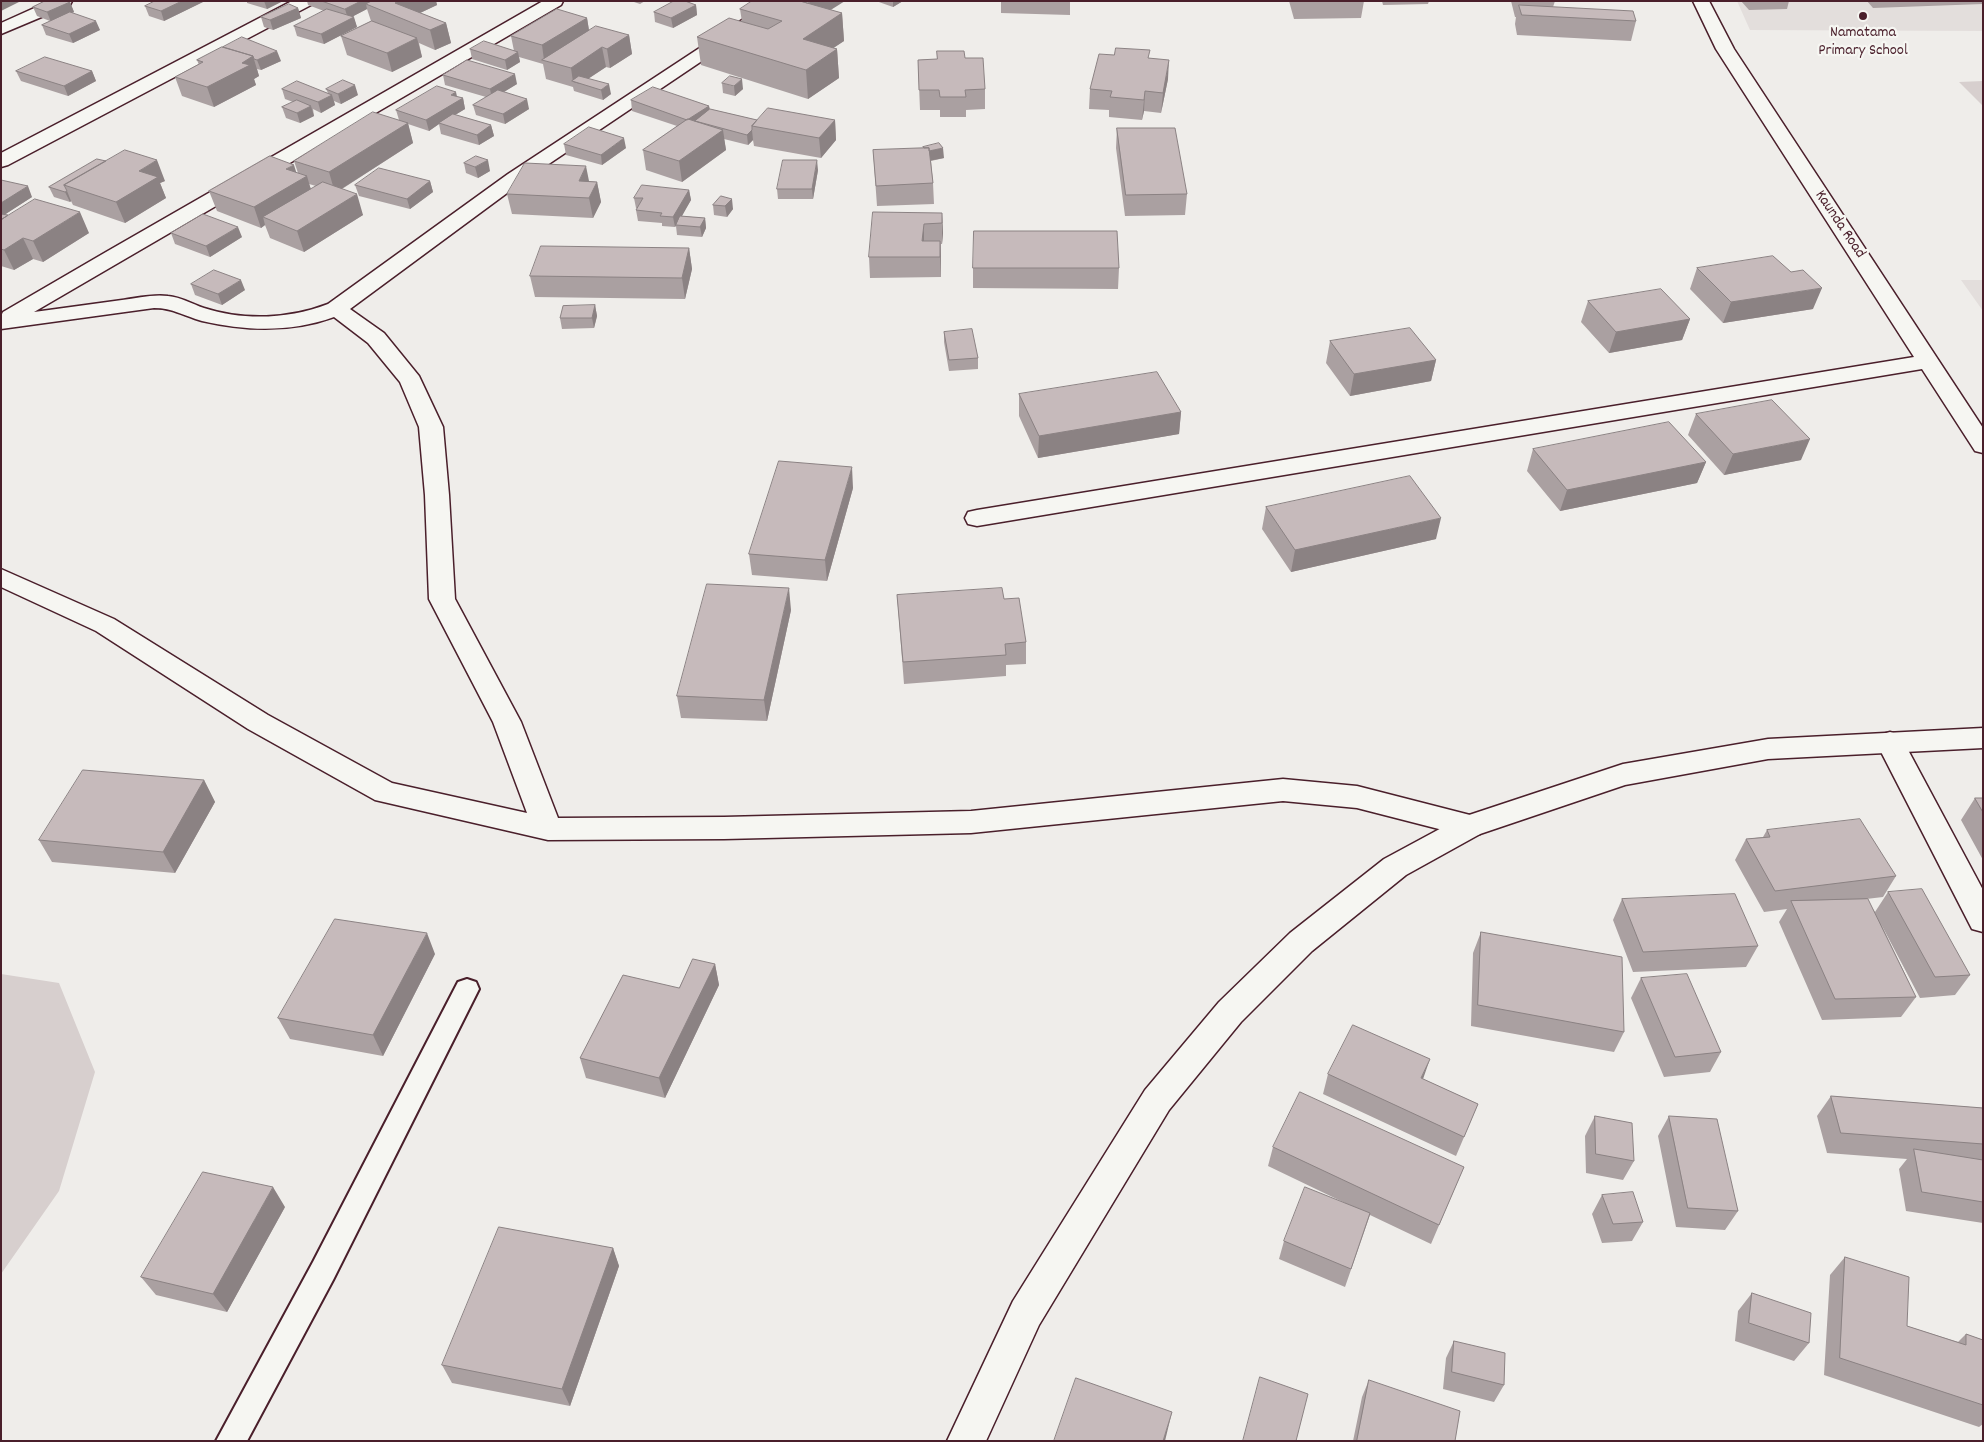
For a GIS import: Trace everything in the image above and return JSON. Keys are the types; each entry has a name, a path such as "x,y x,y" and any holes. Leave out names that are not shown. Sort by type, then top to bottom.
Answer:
{"street":[{"path":"1,30 64,1"},
{"path":"1,161 306,1"},
{"path":"1,323 113,256 555,1"},
{"path":"1,323 154,302 172,302 198,314 232,322 289,323 313,318 336,309 515,178 783,1"},
{"name":"Kaunda Road","path":"1701,1 1725,49 1860,256 1926,362 1983,446"},
{"path":"336,309 376,338 411,381 431,427 437,495 442,598 507,722 548,829"},
{"path":"977,518 1926,362"},
{"path":"1,576 105,625 258,722 385,792 548,829 724,828 971,822 1283,790 1357,797 1470,826"},
{"path":"966,1441 1026,1313 1157,1100 1230,1012 1301,942 1395,867 1470,826 1623,775 1768,750 1983,738"},
{"path":"1890,742 1983,920"}],"lane":[{"path":"231,1441 323,1271 467,989"}],"shaded area":[{"name":"Namatama Primary School","path":"1737,1 1983,1 1983,31 1750,30"},
{"path":"1983,81 1983,106 1959,82"},
{"path":"1961,280 1983,280 1983,311"},
{"path":"1,974 59,983 95,1072 59,1191 1,1274"}],"building":[{"path":"45,1 70,2 47,12 33,7"},
{"path":"155,1 182,1 161,11 145,6"},
{"path":"322,1 361,1 345,9"},
{"path":"372,1 399,1 395,3 446,23 430,30 366,4"},
{"path":"674,1 685,1 696,5 671,18 654,12"},
{"path":"752,1 800,1 842,13 803,39 837,49 806,70 697,37 729,18 768,29 782,21 740,9"},
{"path":"289,4 298,8 270,20 261,17"},
{"path":"1519,5 1633,11 1636,21 1522,15"},
{"path":"327,9 354,17 321,34 294,26"},
{"path":"557,9 587,18 542,45 511,36"},
{"path":"70,12 96,21 69,34 42,25"},
{"path":"372,21 417,38 387,53 341,36"},
{"path":"596,26 629,35 607,49 602,47 571,68 542,60"},
{"path":"242,37 277,51 257,60 253,56 223,47"},
{"path":"484,41 518,52 505,60 470,49"},
{"path":"222,47 253,56 242,63 250,65 207,87 175,77 203,62 197,60"},
{"path":"1116,48 1150,50 1148,58 1169,60 1163,93 1145,91 1144,100 1110,97 1112,91 1090,89 1099,54 1114,55"},
{"path":"937,51 964,51 965,58 983,58 985,89 965,90 966,97 940,97 939,90 919,90 918,60 937,59"},
{"path":"45,57 92,71 64,86 16,71"},
{"path":"467,60 515,74 490,89 443,75"},
{"path":"579,76 609,84 601,90 572,81"},
{"path":"730,76 742,79 734,86 722,83"},
{"path":"343,80 355,85 338,94 326,89"},
{"path":"297,81 332,95 318,102 282,89"},
{"path":"437,86 456,92 451,95 463,98 426,120 396,110"},
{"path":"653,87 709,106 687,120 631,100"},
{"path":"498,90 527,99 503,114 473,105"},
{"path":"297,100 311,106 297,113 282,107"},
{"path":"768,108 835,120 819,138 752,126"},
{"path":"710,109 757,120 747,135 695,121"},
{"path":"373,112 408,123 329,172 294,161"},
{"path":"453,114 491,125 477,135 439,123"},
{"path":"688,119 723,130 679,161 643,150"},
{"path":"589,127 624,138 601,155 564,144"},
{"path":"1117,128 1175,128 1187,194 1126,195"},
{"path":"939,143 943,148 929,151 929,148 923,147"},
{"path":"929,148 933,183 876,186 873,150"},
{"path":"125,150 157,160 139,171 158,177 116,202 64,185"},
{"path":"270,156 294,165 286,169 307,176 254,207 209,191"},
{"path":"476,156 488,160 475,167 464,163"},
{"path":"97,159 106,161 64,185 67,191 49,187"},
{"path":"783,160 817,160 812,189 777,189"},
{"path":"525,163 586,166 579,181 597,182 589,198 507,194"},
{"path":"379,168 430,181 407,199 355,185"},
{"path":"1,180 28,186 1,203"},
{"path":"323,182 357,194 297,231 263,217"},
{"path":"642,185 689,190 673,217 660,216 662,213 636,210 643,198 634,198"},
{"path":"721,196 732,199 725,206 713,205"},
{"path":"35,199 80,212 33,241 23,238 4,250 1,249 1,220"},
{"path":"873,212 942,213 942,223 924,224 922,241 940,241 940,257 869,257"},
{"path":"1,214 8,215 1,220"},
{"path":"203,214 238,227 206,246 171,233"},
{"path":"680,216 705,218 700,227 676,225"},
{"path":"974,231 1117,231 1119,268 973,268"},
{"path":"541,246 689,248 682,278 530,276"},
{"path":"1773,256 1791,272 1803,270 1822,288 1731,302 1697,268"},
{"path":"214,270 241,280 218,294 191,284"},
{"path":"1661,289 1690,319 1616,332 1588,301"},
{"path":"595,305 592,318 560,318 563,306"},
{"path":"1410,328 1436,360 1354,374 1330,341"},
{"path":"972,329 978,358 949,360 944,332"},
{"path":"1157,372 1181,412 1039,436 1019,394"},
{"path":"1772,400 1810,439 1733,454 1696,414"},
{"path":"1669,422 1706,462 1567,490 1533,449"},
{"path":"779,461 852,467 825,560 749,554"},
{"path":"1410,476 1441,518 1295,550 1266,507"},
{"path":"707,584 789,588 764,700 677,696"},
{"path":"1002,588 1004,599 1019,598 1026,642 1005,644 1006,655 903,662 897,595"},
{"path":"83,770 204,780 163,852 39,840"},
{"path":"1975,798 1983,798 1983,812"},
{"path":"1860,819 1896,876 1775,891 1746,839 1770,837 1767,830"},
{"path":"1922,889 1970,975 1935,977 1888,892"},
{"path":"1735,894 1758,946 1643,952 1622,899"},
{"path":"1868,899 1916,997 1835,999 1791,901"},
{"path":"335,919 427,933 373,1035 278,1018"},
{"path":"1481,932 1622,957 1624,1032 1478,1005"},
{"path":"693,959 715,964 659,1078 580,1058 623,975 679,988"},
{"path":"1687,974 1721,1052 1675,1057 1641,978"},
{"path":"1353,1025 1430,1059 1421,1078 1478,1104 1464,1137 1328,1074"},
{"path":"1300,1092 1464,1167 1439,1225 1273,1147"},
{"path":"1831,1096 1983,1108 1983,1144 1841,1133"},
{"path":"1595,1116 1632,1123 1634,1161 1596,1154"},
{"path":"1669,1116 1717,1119 1738,1211 1688,1208"},
{"path":"1914,1149 1983,1160 1983,1202 1922,1192"},
{"path":"203,1172 273,1187 213,1294 141,1277"},
{"path":"1305,1187 1370,1213 1351,1269 1284,1241"},
{"path":"1633,1192 1643,1222 1613,1224 1602,1195"},
{"path":"499,1227 613,1248 562,1389 442,1365"},
{"path":"1845,1257 1909,1277 1907,1326 1966,1345 1966,1334 1983,1340 1983,1405 1840,1358"},
{"path":"1752,1293 1811,1313 1809,1343 1749,1323"},
{"path":"1454,1341 1505,1353 1504,1385 1452,1372"},
{"path":"1260,1377 1308,1394 1296,1441 1243,1441"},
{"path":"1076,1378 1172,1412 1163,1441 1054,1441"},
{"path":"1369,1380 1460,1411 1455,1441 1357,1441"}],"place":[{"name":"Namatama Primary School","path":"1863,16"}]}
